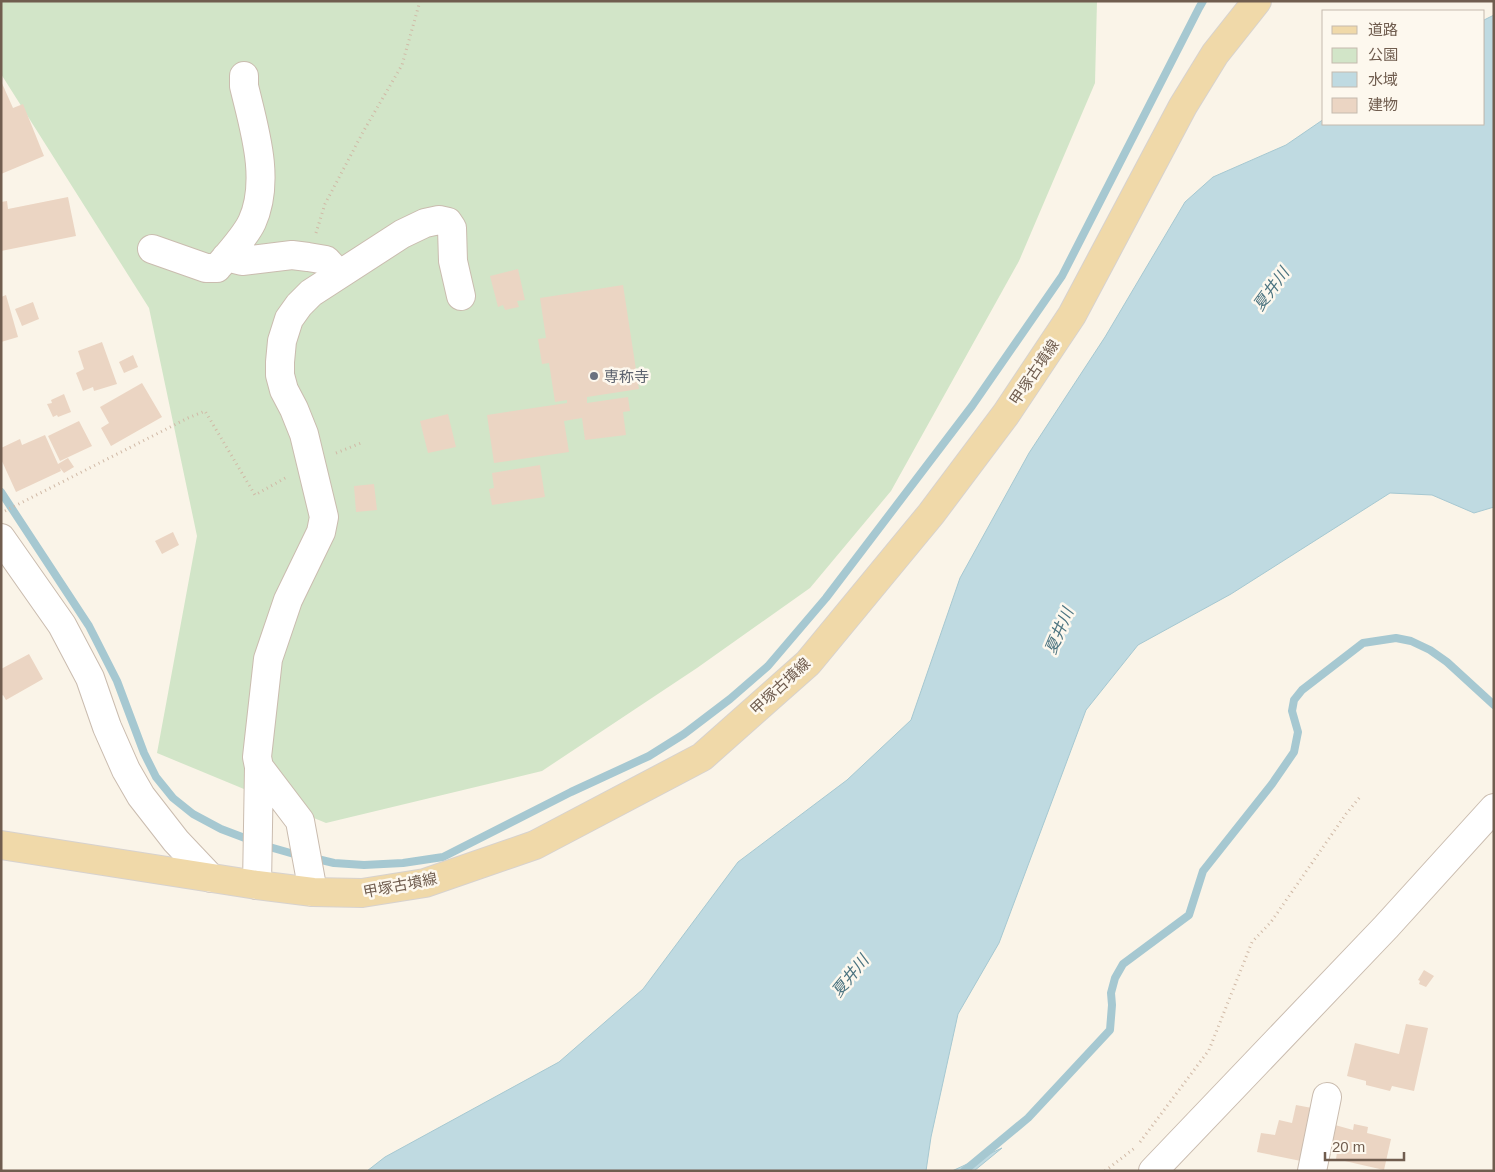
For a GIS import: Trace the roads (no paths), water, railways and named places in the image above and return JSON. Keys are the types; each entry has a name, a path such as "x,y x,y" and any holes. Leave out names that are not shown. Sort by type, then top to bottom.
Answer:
{"main road":[{"name":"甲塚古墳線","path":"1,845 212,878 258,875 311,880 362,893 425,883 535,845 702,758 808,662 932,514 1006,414 1072,316 1183,106 1215,54 1257,1"}],"street":[{"path":"152,249 206,268 217,268 251,224 258,206 260,162 244,86 244,76"},
{"path":"258,875 259,767 257,744 268,659 288,600 321,532 324,518 304,434 284,390 280,375 282,341 289,319 299,304 311,293 402,234 425,222 439,220 448,222 452,228 452,261 461,296"},
{"path":"226,258 242,261 292,255 308,257 326,260 340,274"},
{"path":"1,538 62,625 90,678 126,770 176,841 212,878"},
{"path":"259,767 300,821 311,880"},
{"path":"1153,1171 1386,927 1494,808"},
{"path":"1312,1171 1326,1098"}],"water":[{"name":"夏井川","path":"1494,15 1494,507 1474,513 1432,495 1390,493 1231,594 1138,645 1086,710 999,943 958,1014 931,1137 926,1171 367,1171 385,1157 559,1062 643,989 738,862 847,780 911,720 960,578 1029,453 1105,337 1185,202 1213,177 1286,145 1322,120 1322,125 1485,125 1485,20"},
{"path":"1002,1148 974,1171 952,1171"}],"waterway":[{"path":"313,858 334,863 364,865 403,863 443,857 571,792 649,756 684,734 730,699 768,666 826,598 972,406 1062,276 1203,1"},
{"path":"1,492 89,626 117,681 144,753 156,777 173,798 193,814 221,829 266,846 301,856"},
{"path":"964,1171 1028,1118 1110,1030 1111,993 1115,978 1123,964 1189,915 1203,871 1272,784 1294,752 1298,732 1292,711 1294,700 1302,690 1363,643 1396,638 1411,641 1430,650 1447,662 1494,705"}],"place":[{"name":"専称寺","path":"594,376"}]}
